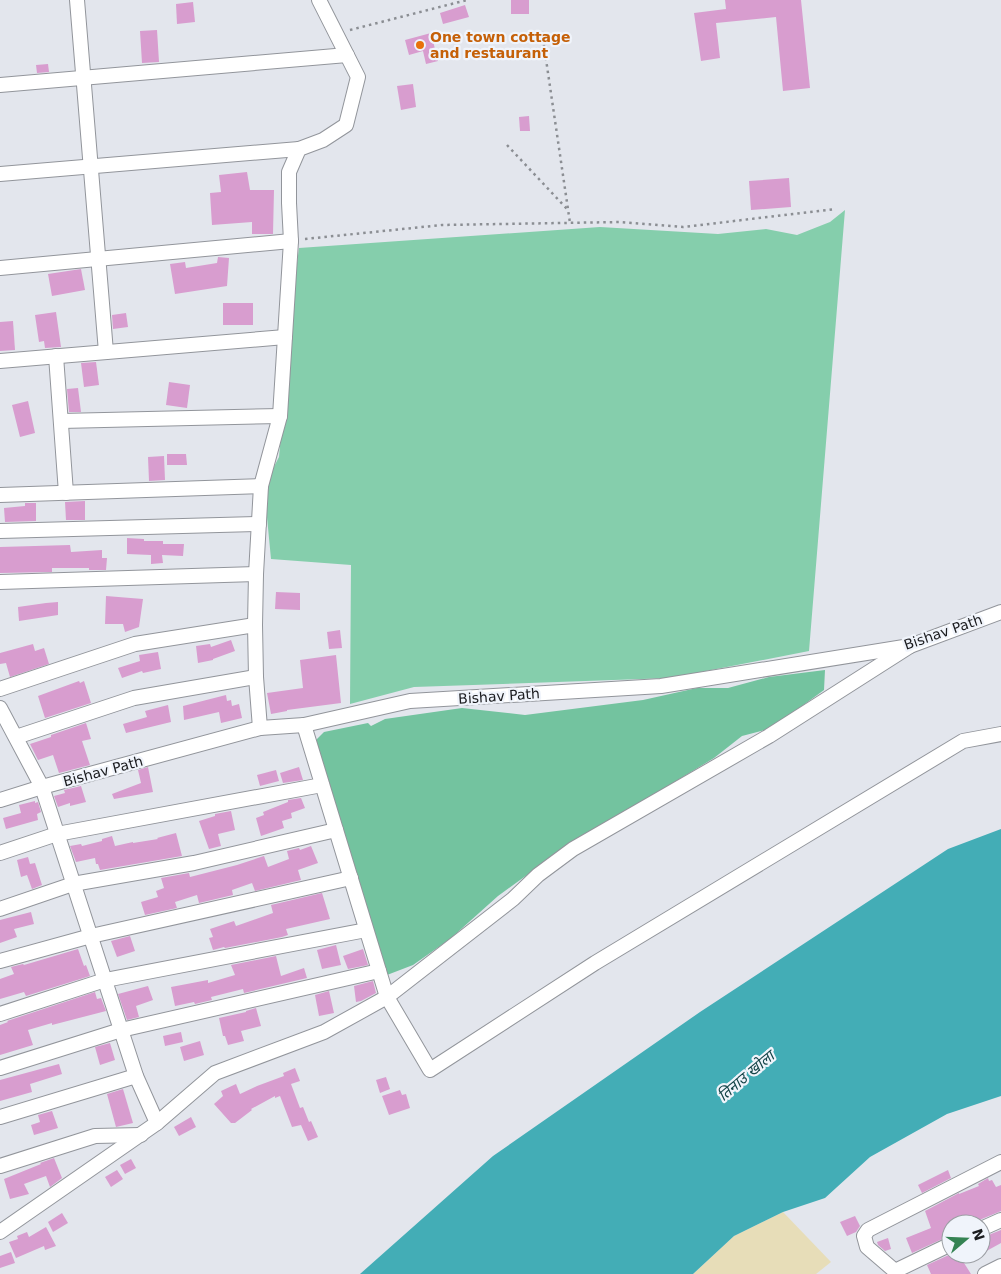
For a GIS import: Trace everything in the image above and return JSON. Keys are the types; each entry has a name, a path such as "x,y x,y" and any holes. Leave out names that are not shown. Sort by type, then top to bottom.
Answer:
{"street":[{"path":"77,0 106,352"},
{"path":"0,174 298,149 323,140 346,125 358,76 319,0"},
{"path":"0,85 347,55"},
{"path":"260,728 256,677 255,625 261,486 280,416 291,241 289,172 298,149"},
{"path":"0,268 291,241"},
{"path":"0,361 285,337"},
{"path":"56,356 66,493"},
{"path":"61,421 280,416"},
{"path":"0,495 261,486"},
{"path":"0,531 259,524"},
{"path":"0,582 256,574"},
{"name":"Bishav Path","path":"0,800 260,728 304,725 410,702 661,686 910,646 1001,612"},
{"path":"0,689 135,644 255,625"},
{"path":"0,1232 157,1124 215,1073 324,1032 387,997 513,899 538,875 573,849 769,736 910,646"},
{"path":"9,734 134,698 256,677"},
{"path":"0,708 9,734 42,787 136,1076 157,1124"},
{"path":"304,725 387,997 430,1070 595,962 963,741 1001,734"},
{"path":"0,853 57,834 322,785"},
{"path":"0,909 73,884 194,863 336,830"},
{"path":"0,962 90,936 351,878"},
{"path":"0,1014 105,980 366,930"},
{"path":"0,1068 121,1030 379,972"},
{"path":"0,1117 136,1076"},
{"path":"0,1166 95,1136 141,1134"},
{"path":"941,1249 896,1272 867,1248 864,1236 868,1230 1001,1162"},
{"path":"985,1274 1001,1266"}],"path":[{"path":"336,33 467,0"},
{"path":"542,32 570,223"},
{"path":"507,145 568,210"},
{"path":"291,241 442,226 620,222 683,227 836,209"}],"green space":[{"path":"845,210 809,651 670,678 414,687 350,704 351,565 271,559 264,486 279,457 299,248 600,227 718,234 766,229 797,235 830,222"},
{"path":"825,670 824,690 772,728 742,736 714,758 556,854 498,896 450,939 413,965 387,975 316,740 324,732 368,723 371,726 385,719 462,708 525,715 643,700 697,688 728,688 769,677"}],"sand":[{"path":"783,1212 831,1262 816,1274 693,1274 734,1236"}],"water":[{"name":"तिनाउ खोला","path":"1001,829 1001,1096 947,1114 870,1157 825,1198 783,1212 734,1236 693,1274 360,1274 493,1156 700,1012 948,849"}],"building":[{"path":"511,0 529,0 529,14 511,14"},
{"path":"725,0 801,0 810,88 783,91 776,17 716,23 720,58 701,61 694,13 726,9"},
{"path":"193,2 195,22 177,24 176,4"},
{"path":"465,5 469,17 443,24 440,13"},
{"path":"157,30 159,62 142,63 140,31"},
{"name":"One town cottage and restaurant","path":"431,33 438,61 426,64 423,51 409,55 405,40"},
{"path":"48,64 49,72 37,73 36,65"},
{"path":"413,84 416,107 401,110 397,86"},
{"path":"529,116 530,131 520,131 519,117"},
{"path":"247,172 250,190 274,190 273,234 252,234 252,222 212,225 210,193 221,192 219,175"},
{"path":"789,178 791,207 751,210 749,181"},
{"path":"218,257 229,258 227,286 175,294 170,264 185,262 186,268 217,263"},
{"path":"81,269 85,290 52,296 48,274"},
{"path":"223,303 253,303 253,325 223,325"},
{"path":"56,312 61,347 45,348 44,341 39,342 35,315"},
{"path":"126,313 128,327 113,329 112,315"},
{"path":"13,321 15,350 0,351 0,322"},
{"path":"96,362 99,385 84,387 81,363"},
{"path":"169,382 190,385 187,408 166,405"},
{"path":"78,388 81,412 69,412 67,389"},
{"path":"28,401 35,433 20,437 12,405"},
{"path":"167,454 186,454 187,465 167,465"},
{"path":"164,456 165,480 149,481 148,457"},
{"path":"85,501 85,520 66,520 65,502"},
{"path":"25,503 36,503 36,521 5,522 4,508 25,506"},
{"path":"127,538 144,539 144,541 163,541 163,544 184,544 183,556 162,555 163,563 151,564 151,555 127,554"},
{"path":"70,545 71,552 102,550 102,558 107,558 106,570 52,568 52,572 0,573 0,547"},
{"path":"276,592 300,593 300,610 275,609"},
{"path":"106,596 143,599 139,627 125,632 123,624 105,624"},
{"path":"58,602 58,615 19,621 18,607"},
{"path":"340,630 342,648 329,649 327,632"},
{"path":"231,640 235,651 213,660 198,663 196,646 210,644 211,647"},
{"path":"33,644 35,651 44,648 49,664 10,677 6,663 0,664 0,653"},
{"path":"158,652 161,669 143,673 142,671 122,678 118,668 140,661 139,655"},
{"path":"336,655 341,703 271,714 267,693 303,688 300,660"},
{"path":"79,681 80,683 84,681 91,703 45,718 38,696"},
{"path":"226,695 227,701 231,700 232,706 239,704 242,718 221,723 219,712 184,720 183,706"},
{"path":"168,705 171,722 126,733 123,724 147,717 145,711"},
{"path":"86,723 91,739 82,741 90,765 59,773 53,755 38,760 30,744"},
{"path":"148,767 153,792 114,799 112,794 141,783 138,770"},
{"path":"299,767 303,780 283,783 280,773"},
{"path":"276,770 279,781 260,786 257,775"},
{"path":"81,786 86,802 70,806 70,803 58,807 54,796 65,793 64,790"},
{"path":"301,798 305,808 291,813 292,818 282,821 284,828 261,836 256,818 264,815 263,812 288,802 288,800"},
{"path":"35,801 35,803 38,802 41,812 37,814 38,820 6,829 3,818 21,813 19,805"},
{"path":"231,811 235,830 218,834 221,846 209,849 199,821 215,816 215,814"},
{"path":"176,833 182,856 100,870 95,858 76,862 70,846 81,844 82,846 102,841 102,839 112,836 115,846 158,839"},
{"path":"311,846 318,863 298,870 301,880 255,891 252,883 232,890 233,895 199,903 197,895 175,902 177,908 145,915 141,902 158,897 156,891 164,888 161,878 189,873 190,877 264,856 268,867 289,859 287,851 299,848 300,850"},
{"path":"28,857 30,864 35,863 42,885 32,889 27,875 21,877 17,860"},
{"path":"322,893 330,919 286,929 288,935 282,937 213,950 209,938 213,937 210,929 234,921 236,926 273,913 271,905"},
{"path":"31,912 34,924 14,929 17,937 0,943 0,920"},
{"path":"130,936 135,951 117,957 111,941"},
{"path":"336,945 341,965 322,969 317,950"},
{"path":"78,949 90,976 26,996 24,992 0,999 0,979 14,974 11,967"},
{"path":"363,949 368,965 348,969 343,956"},
{"path":"276,956 281,976 304,968 307,978 244,993 243,989 211,997 212,1000 175,1006 171,987 208,980 208,983 235,975 231,965"},
{"path":"373,981 376,993 356,1002 354,986"},
{"path":"148,986 153,1000 136,1006 139,1017 127,1020 118,994"},
{"path":"329,991 334,1013 319,1016 315,995"},
{"path":"95,992 97,999 101,998 106,1011 28,1030 33,1045 0,1055 0,1025"},
{"path":"256,1008 261,1026 241,1031 244,1041 228,1045 225,1036 223,1036 219,1018"},
{"path":"181,1032 183,1042 165,1046 163,1036"},
{"path":"200,1041 204,1055 184,1061 180,1047"},
{"path":"110,1043 115,1060 100,1065 95,1047"},
{"path":"59,1064 62,1074 30,1084 32,1092 0,1101 0,1080"},
{"path":"295,1068 300,1081 291,1084 300,1108 303,1107 318,1137 308,1141 301,1125 292,1127 280,1096 275,1098 275,1096 251,1109 235,1123 231,1123 214,1104 223,1096 221,1091 236,1084 240,1094 284,1076 283,1073"},
{"path":"386,1077 390,1089 380,1093 376,1080"},
{"path":"123,1089 133,1123 116,1127 107,1094"},
{"path":"400,1090 402,1095 406,1094 410,1108 389,1115 382,1096"},
{"path":"52,1111 58,1128 34,1135 31,1125 40,1122 38,1115"},
{"path":"191,1117 196,1127 179,1136 174,1127"},
{"path":"54,1158 62,1178 50,1187 46,1176 24,1184 29,1194 10,1199 4,1179"},
{"path":"131,1159 136,1168 125,1174 120,1165"},
{"path":"117,1170 123,1179 111,1187 105,1177"},
{"path":"948,1170 951,1178 922,1193 918,1185"},
{"path":"988,1178 989,1181 992,1180 996,1187 1001,1185 1001,1211 991,1215 941,1214 941,1240 912,1253 906,1238 931,1228 925,1211 959,1193 979,1186 978,1184"},
{"path":"62,1213 68,1223 53,1232 48,1222"},
{"path":"855,1216 860,1226 856,1232 847,1236 840,1222"},
{"path":"46,1227 56,1246 45,1250 44,1246 16,1258 9,1242 18,1239 17,1236 27,1232 29,1237"},
{"path":"1001,1230 1001,1243 991,1248 991,1234"},
{"path":"888,1238 891,1249 885,1251 877,1242"},
{"path":"11,1252 15,1263 0,1268 0,1256"},
{"path":"941,1259 941,1264 965,1264 971,1274 931,1274 927,1265"}],"place":[{"name":"One town cottage and restaurant","path":"420,45"}]}
